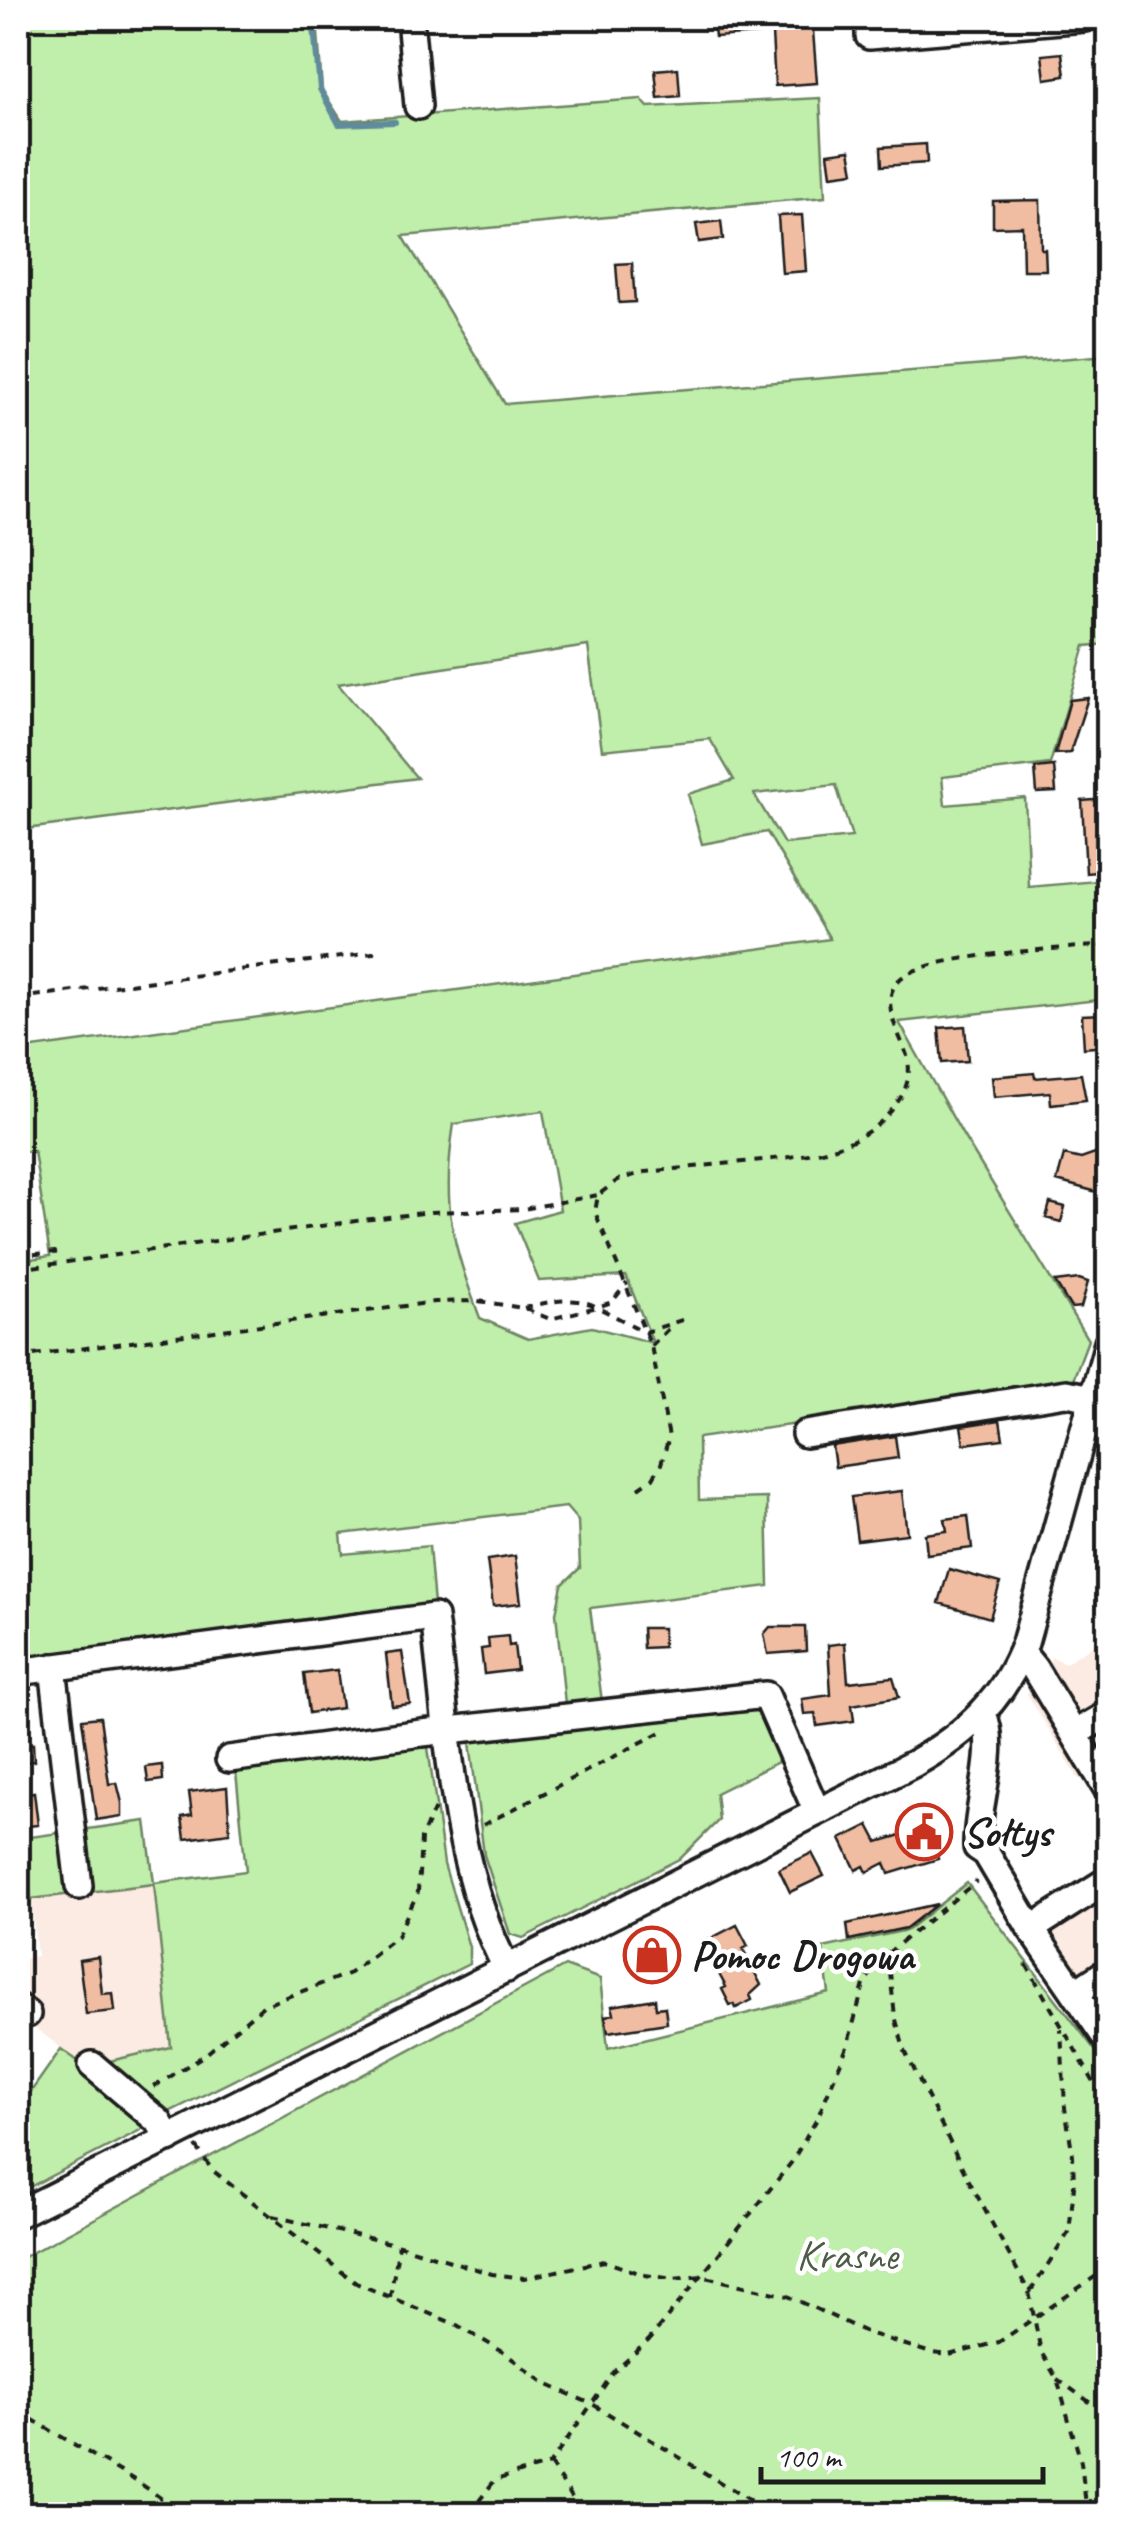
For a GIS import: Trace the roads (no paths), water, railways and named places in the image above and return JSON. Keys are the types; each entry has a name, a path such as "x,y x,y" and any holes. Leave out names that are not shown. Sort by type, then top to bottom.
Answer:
{"street":[{"path":"410,18 418,106"},
{"path":"869,27 1085,18"},
{"path":"18,2214 939,1749 982,1714 1004,1689 1022,1654 1106,1361"},
{"path":"805,1434 1066,1394 1094,1398"},
{"path":"18,1672 434,1617 472,1884 482,1917 507,1969"},
{"path":"1022,1654 1108,1790"},
{"path":"53,1668 79,1886"},
{"path":"229,1758 766,1696 817,1812"},
{"path":"982,1714 990,1735 977,1847 992,1863 1108,2041"},
{"path":"1074,1734 1108,1714"},
{"path":"1032,1929 1108,1880"},
{"path":"1075,1992 1108,1971"},
{"path":"92,2064 177,2134"}],"waterway":[{"path":"313,18 320,89 339,124 395,122"}],"place":[{"name":"Sołtys","path":"924,1832"},
{"name":"Pomoc Drogowa","path":"652,1955"}],"park label":[{"name":"Krasne","path":"847,2255"}]}
